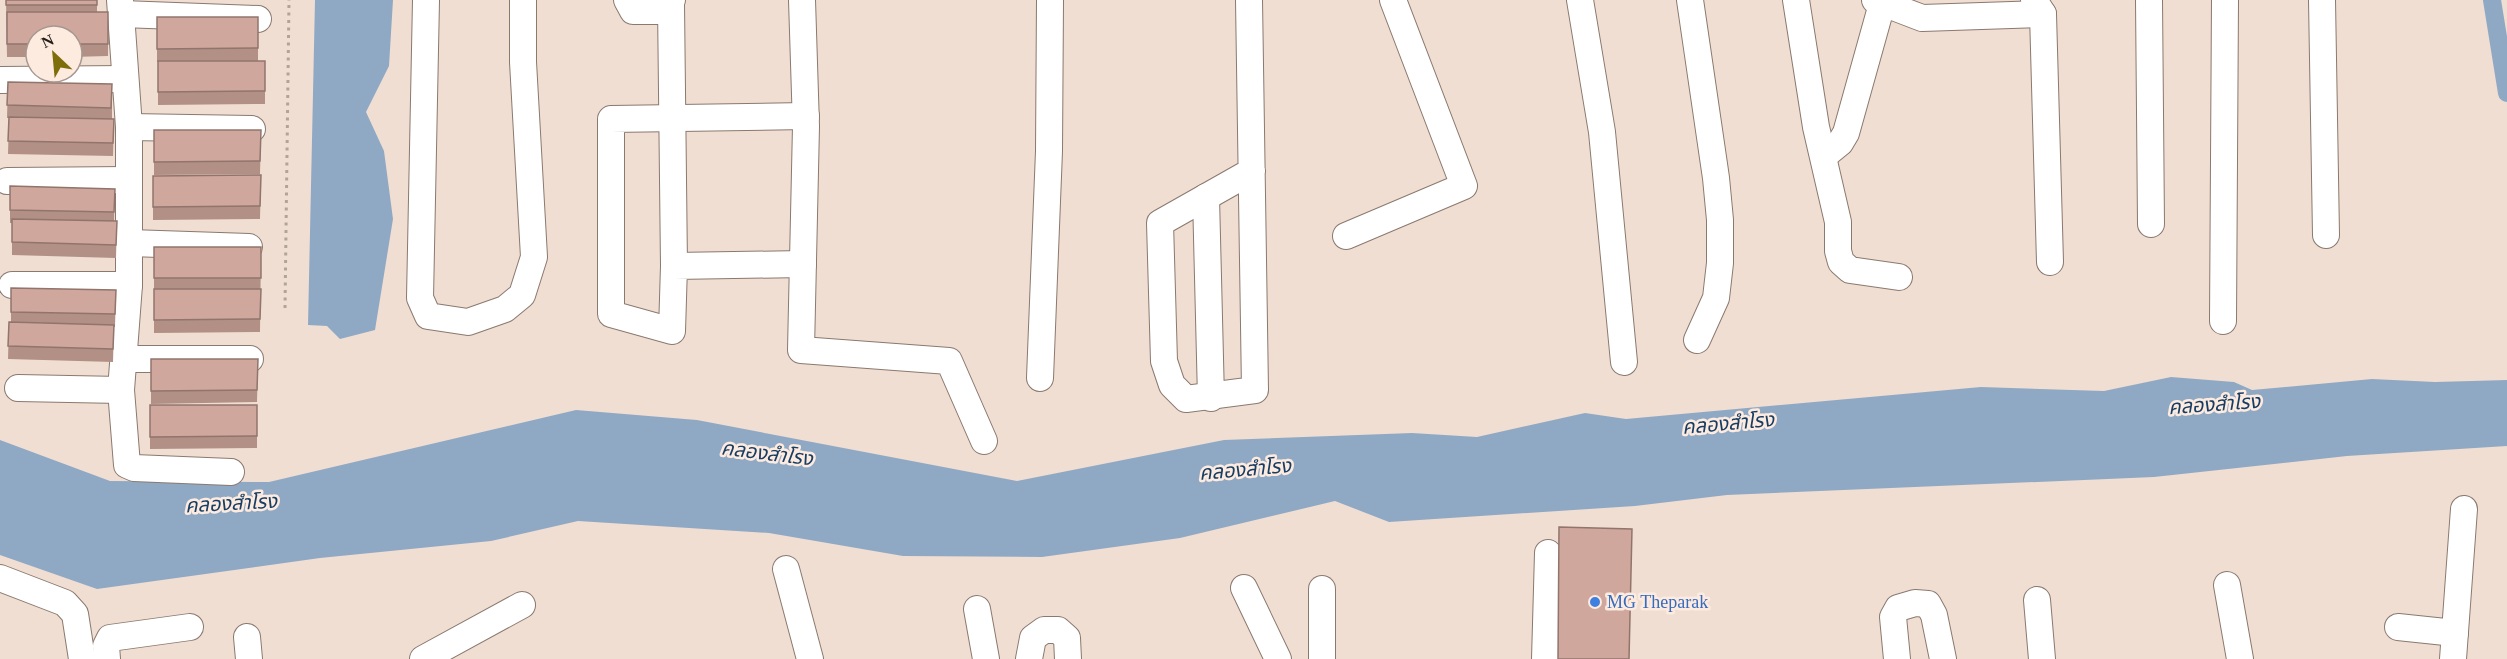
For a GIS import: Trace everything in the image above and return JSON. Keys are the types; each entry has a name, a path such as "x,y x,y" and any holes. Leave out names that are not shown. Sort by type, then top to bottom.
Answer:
{"street":[{"path":"426,0 420,298 428,316 468,322 505,309 522,295 534,257 523,62 523,0"},
{"path":"627,0 633,11 666,11 671,2"},
{"path":"802,0 806,116 801,350 949,361 984,441"},
{"path":"1040,378 1049,151 1050,0"},
{"path":"1249,0 1252,171 1255,390 1211,398 1186,399 1172,385 1164,361 1160,223 1252,171"},
{"path":"1346,236 1464,186 1393,0"},
{"path":"1580,0 1602,132 1624,362"},
{"path":"1690,0 1720,220 1720,263 1716,298 1697,340"},
{"path":"1796,0 1816,127 1838,222 1838,251 1841,262 1850,270 1899,277"},
{"path":"2149,0 2151,224"},
{"path":"2223,321 2225,0"},
{"path":"2322,0 2326,235"},
{"path":"671,2 674,117 672,331 612,314 611,119 674,117 806,116"},
{"path":"1824,156 1840,142 1846,133 1878,2 1922,18 1939,19 2038,7 2050,262"},
{"path":"231,472 134,468 128,465 124,454 121,390 130,243 129,127 121,7 258,19"},
{"path":"0,80 125,79"},
{"path":"129,127 252,129"},
{"path":"7,181 128,180"},
{"path":"1206,197 1211,398"},
{"path":"130,243 249,247"},
{"path":"674,266 803,264"},
{"path":"12,285 129,285"},
{"path":"124,359 250,359"},
{"path":"18,388 121,390"},
{"path":"2453,659 2464,509"},
{"path":"1545,659 1548,553"},
{"path":"786,569 810,659"},
{"path":"0,578 65,603 75,614 82,659"},
{"path":"2228,585 2240,659"},
{"path":"1244,588 1278,659"},
{"path":"1322,589 1322,659"},
{"path":"2037,600 2042,659"},
{"path":"1897,659 1893,617 1898,608 1915,603 1928,604 1934,615 1943,659"},
{"path":"423,659 522,605"},
{"path":"976,609 986,659"},
{"path":"106,659 106,646 110,638 190,627"},
{"path":"2398,627 2455,633"},
{"path":"1029,659 1033,638 1044,630 1058,630 1066,638 1068,659"}],"path":[{"path":"285,308 289,0"}],"water":[{"path":"315,0 393,0 389,66 366,112 384,151 393,219 375,330 340,339 327,326 308,325"},
{"name":"คลองสำโรง","path":"2171,377 2234,382 2252,390 2372,379 2435,382 2507,380 2507,446 2347,456 2154,477 1727,495 1635,506 1389,522 1335,501 1180,538 1042,557 903,556 769,533 578,521 491,541 320,558 97,589 0,555 0,440 110,481 269,482 576,410 697,420 1017,481 1224,440 1412,433 1477,437 1585,413 1626,419 1981,387 2104,391"}],"building":[{"path":"6,0 97,0 97,5 6,5"},
{"path":"7,12 108,12 108,44 84,44 84,24 24,24 24,44 7,44"},
{"path":"157,17 258,17 258,48 157,49"},
{"path":"158,61 265,61 265,91 158,92"},
{"path":"8,82 112,84 111,108 7,105"},
{"path":"9,117 114,119 113,143 8,141"},
{"path":"154,130 261,130 260,161 154,162"},
{"path":"261,175 260,206 153,207 153,176"},
{"path":"10,186 115,189 114,212 10,210"},
{"path":"12,219 117,221 116,245 12,242"},
{"path":"154,247 261,247 261,278 154,278"},
{"path":"11,288 116,290 115,314 11,312"},
{"path":"154,289 261,289 260,319 154,320"},
{"path":"9,322 114,325 113,349 8,346"},
{"path":"151,359 258,359 257,390 151,391"},
{"path":"150,405 257,405 257,436 150,437"},
{"name":"MG Theparak","path":"1559,527 1632,529 1629,659 1558,659"}],"waterway":[{"path":"2492,0 2507,93"}],"place":[{"name":"MG Theparak","path":"1595,602"}]}
